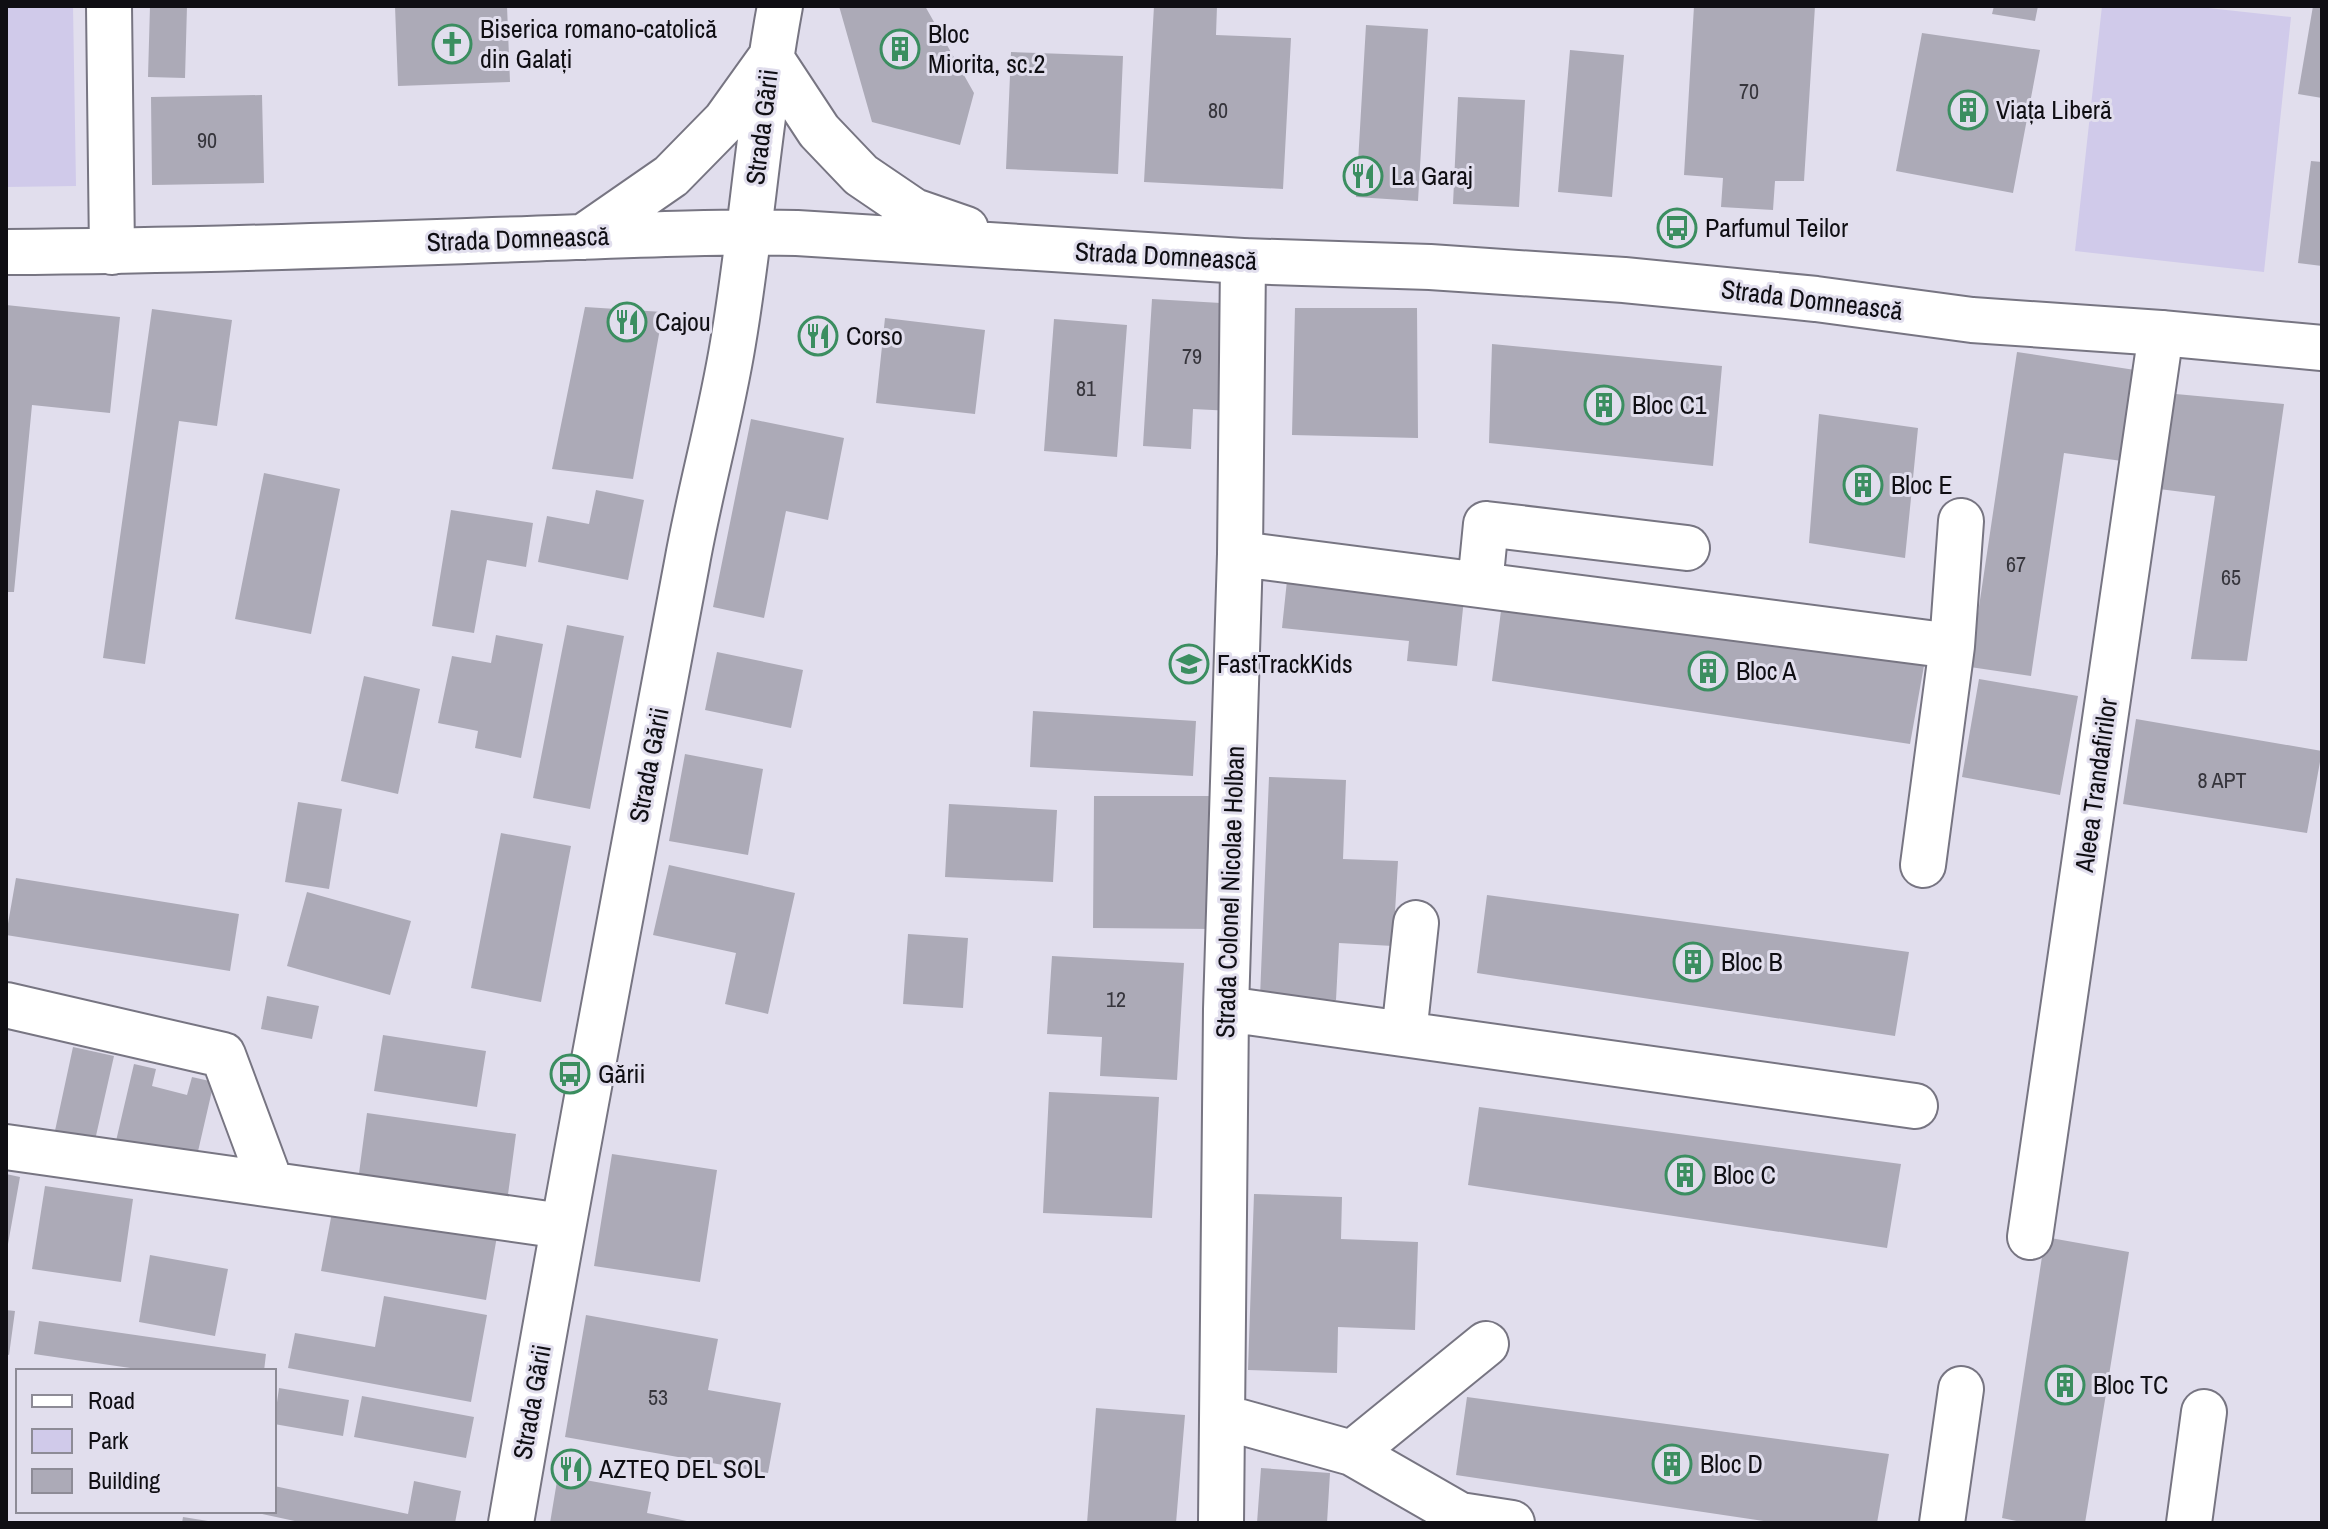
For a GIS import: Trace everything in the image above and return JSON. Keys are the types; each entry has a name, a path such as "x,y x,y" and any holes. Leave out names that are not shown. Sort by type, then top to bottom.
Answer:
{"main road":[{"path":"109,6 112,252"},
{"name":"Strada Gării","path":"511,1523 562,1226 689,547 733,347 780,6"},
{"path":"583,237 671,176 725,121 771,58 819,131 861,175 914,211 1017,247"},
{"name":"Strada Domnească","path":"6,252 112,252 750,232 1624,280 1816,299 1972,320 2322,348"},
{"name":"Strada Colonel Nicolae Holban","path":"1221,1523 1226,1009 1240,554 1243,261"},
{"name":"Aleea Trandafirilor","path":"2030,1237 2161,333"},
{"path":"1923,865 1952,646 1961,521"},
{"path":"1480,585 1486,524 1687,548"},
{"path":"1240,554 1952,646"},
{"path":"1404,1034 1416,923"},
{"path":"6,1005 223,1055 271,1184"},
{"path":"1226,1009 1915,1106"},
{"path":"6,1147 562,1226"},
{"path":"1352,1453 1486,1344"},
{"path":"1942,1523 1961,1389"},
{"path":"2189,1523 2204,1412"},
{"path":"1223,1417 1352,1453 1460,1515 1512,1523"}],"green space":[{"path":"6,6 73,6 76,186 6,187"},
{"path":"2102,6 2190,6 2291,17 2264,272 2075,251"}],"building":[{"path":"150,6 187,6 185,78 148,77"},
{"name":"Biserica romano-catolică din Galați","path":"395,6 507,6 510,82 398,86"},
{"name":"Bloc Miorita, sc.2","path":"839,6 925,6 974,93 960,145 872,122"},
{"path":"1154,6 1217,6 1216,35 1291,38 1283,189 1144,182"},
{"path":"1694,6 1815,6 1804,181 1775,181 1773,210 1721,207 1723,178 1684,175"},
{"path":"1994,6 2038,6 2035,21 1992,14"},
{"path":"2313,6 2322,6 2322,98 2298,94"},
{"path":"1366,25 1428,29 1418,201 1356,197"},
{"name":"Viața Liberă","path":"1922,33 2040,50 2013,193 1896,171"},
{"path":"1570,50 1624,55 1612,197 1558,192"},
{"path":"1011,52 1123,56 1118,174 1006,169"},
{"path":"262,95 264,183 152,185 151,97"},
{"path":"1458,97 1525,100 1519,207 1453,204"},
{"path":"2311,161 2322,162 2322,266 2298,263"},
{"path":"1152,299 1238,304 1232,411 1193,409 1191,449 1143,446"},
{"path":"6,305 120,317 110,413 32,405 14,592 6,592"},
{"path":"585,307 663,312 633,479 552,469"},
{"path":"1295,308 1417,308 1418,438 1292,435"},
{"path":"152,309 232,320 217,426 179,421 145,664 103,658"},
{"path":"885,318 985,330 975,414 876,403"},
{"path":"1054,319 1127,325 1117,457 1044,451"},
{"name":"Bloc C1","path":"1492,344 1722,366 1713,466 1489,443"},
{"path":"2017,352 2135,370 2122,461 2064,453 2031,676 1970,667"},
{"path":"2165,393 2284,404 2247,661 2191,659 2215,496 2151,488"},
{"name":"Bloc E","path":"1819,414 1918,428 1905,558 1809,543"},
{"path":"751,419 844,438 828,520 786,511 764,618 713,607"},
{"path":"264,473 340,489 311,634 235,619"},
{"path":"596,490 644,500 628,580 538,562 547,516 589,524"},
{"path":"451,510 533,523 526,567 487,560 474,633 432,626"},
{"path":"1288,571 1465,589 1457,666 1407,661 1409,641 1282,628"},
{"name":"Bloc A","path":"1502,603 1925,660 1910,744 1492,681"},
{"path":"567,625 624,636 590,809 533,798"},
{"path":"496,635 543,644 521,758 475,748 478,731 438,723 452,656 491,663"},
{"path":"717,652 803,670 791,728 705,710"},
{"path":"364,676 420,689 398,794 341,781"},
{"path":"1979,679 2078,696 2060,795 1962,777"},
{"path":"1033,711 1196,721 1193,776 1030,767"},
{"path":"2136,719 2322,751 2307,833 2123,804"},
{"path":"685,754 763,769 748,855 669,841"},
{"path":"1269,777 1346,780 1343,859 1398,861 1393,946 1339,943 1336,1000 1260,997"},
{"path":"1094,796 1215,796 1214,929 1093,928"},
{"path":"298,802 342,809 329,889 285,882"},
{"path":"949,804 1057,810 1053,882 945,877"},
{"path":"501,833 571,846 541,1002 471,988"},
{"path":"669,865 795,893 768,1014 725,1004 736,953 653,935"},
{"path":"16,878 239,914 230,971 6,935"},
{"path":"307,892 411,921 390,995 287,966"},
{"name":"Bloc B","path":"1487,895 1909,952 1895,1036 1477,973"},
{"path":"908,934 968,938 963,1008 903,1004"},
{"path":"1052,956 1184,963 1177,1080 1100,1076 1102,1037 1047,1034"},
{"path":"267,996 319,1006 312,1039 261,1029"},
{"path":"383,1035 486,1051 477,1107 374,1091"},
{"path":"73,1047 114,1056 93,1149 53,1140"},
{"path":"134,1064 156,1069 152,1086 187,1095 192,1077 214,1082 196,1160 116,1141"},
{"path":"1049,1092 1159,1097 1152,1218 1043,1213"},
{"name":"Bloc C","path":"1479,1107 1901,1164 1887,1248 1468,1185"},
{"path":"367,1113 516,1134 507,1202 358,1181"},
{"path":"612,1154 717,1170 700,1282 594,1266"},
{"path":"6,1174 20,1177 8,1244 6,1243"},
{"path":"45,1186 133,1199 121,1282 32,1269"},
{"path":"1254,1194 1342,1197 1341,1239 1418,1242 1415,1330 1338,1327 1337,1373 1248,1370"},
{"path":"333,1207 497,1236 486,1300 321,1271"},
{"name":"Bloc TC","path":"2045,1237 2129,1252 2085,1523 2026,1523 2002,1518"},
{"path":"150,1255 228,1269 215,1336 139,1322"},
{"path":"384,1296 487,1315 471,1402 288,1368 295,1333 375,1347"},
{"path":"6,1310 15,1311 9,1355 6,1354"},
{"path":"586,1315 718,1339 708,1390 781,1403 768,1473 565,1437"},
{"path":"39,1321 266,1354 264,1369 137,1369 34,1354"},
{"path":"279,1388 349,1400 343,1436 276,1424"},
{"path":"362,1396 474,1417 466,1458 354,1437"},
{"name":"Bloc D","path":"1467,1397 1889,1454 1877,1523 1777,1523 1456,1475"},
{"path":"1096,1408 1185,1415 1176,1523 1087,1523"},
{"path":"1261,1468 1330,1473 1327,1523 1257,1523"},
{"path":"558,1475 651,1492 647,1513 697,1523 550,1523"},
{"path":"414,1481 461,1491 455,1523 304,1523 258,1513 276,1513 276,1486 408,1514"},
{"path":"183,1517 208,1521 182,1523"}],"place":[{"name":"Biserica romano-catolică din Galați","path":"452,44"},
{"name":"Bloc Miorita, sc.2","path":"900,49"},
{"name":"Viața Liberă","path":"1968,110"},
{"name":"La Garaj","path":"1363,176"},
{"name":"Parfumul Teilor","path":"1677,228"},
{"name":"Cajou","path":"627,322"},
{"name":"Corso","path":"818,336"},
{"name":"Bloc C1","path":"1604,405"},
{"name":"Bloc E","path":"1863,485"},
{"name":"FastTrackKids","path":"1189,664"},
{"name":"Bloc A","path":"1708,671"},
{"name":"Bloc B","path":"1693,962"},
{"name":"Gării","path":"570,1074"},
{"name":"Bloc C","path":"1685,1175"},
{"name":"Bloc TC","path":"2065,1385"},
{"name":"Bloc D","path":"1672,1464"},
{"name":"AZTEQ DEL SOL","path":"571,1469"}]}
